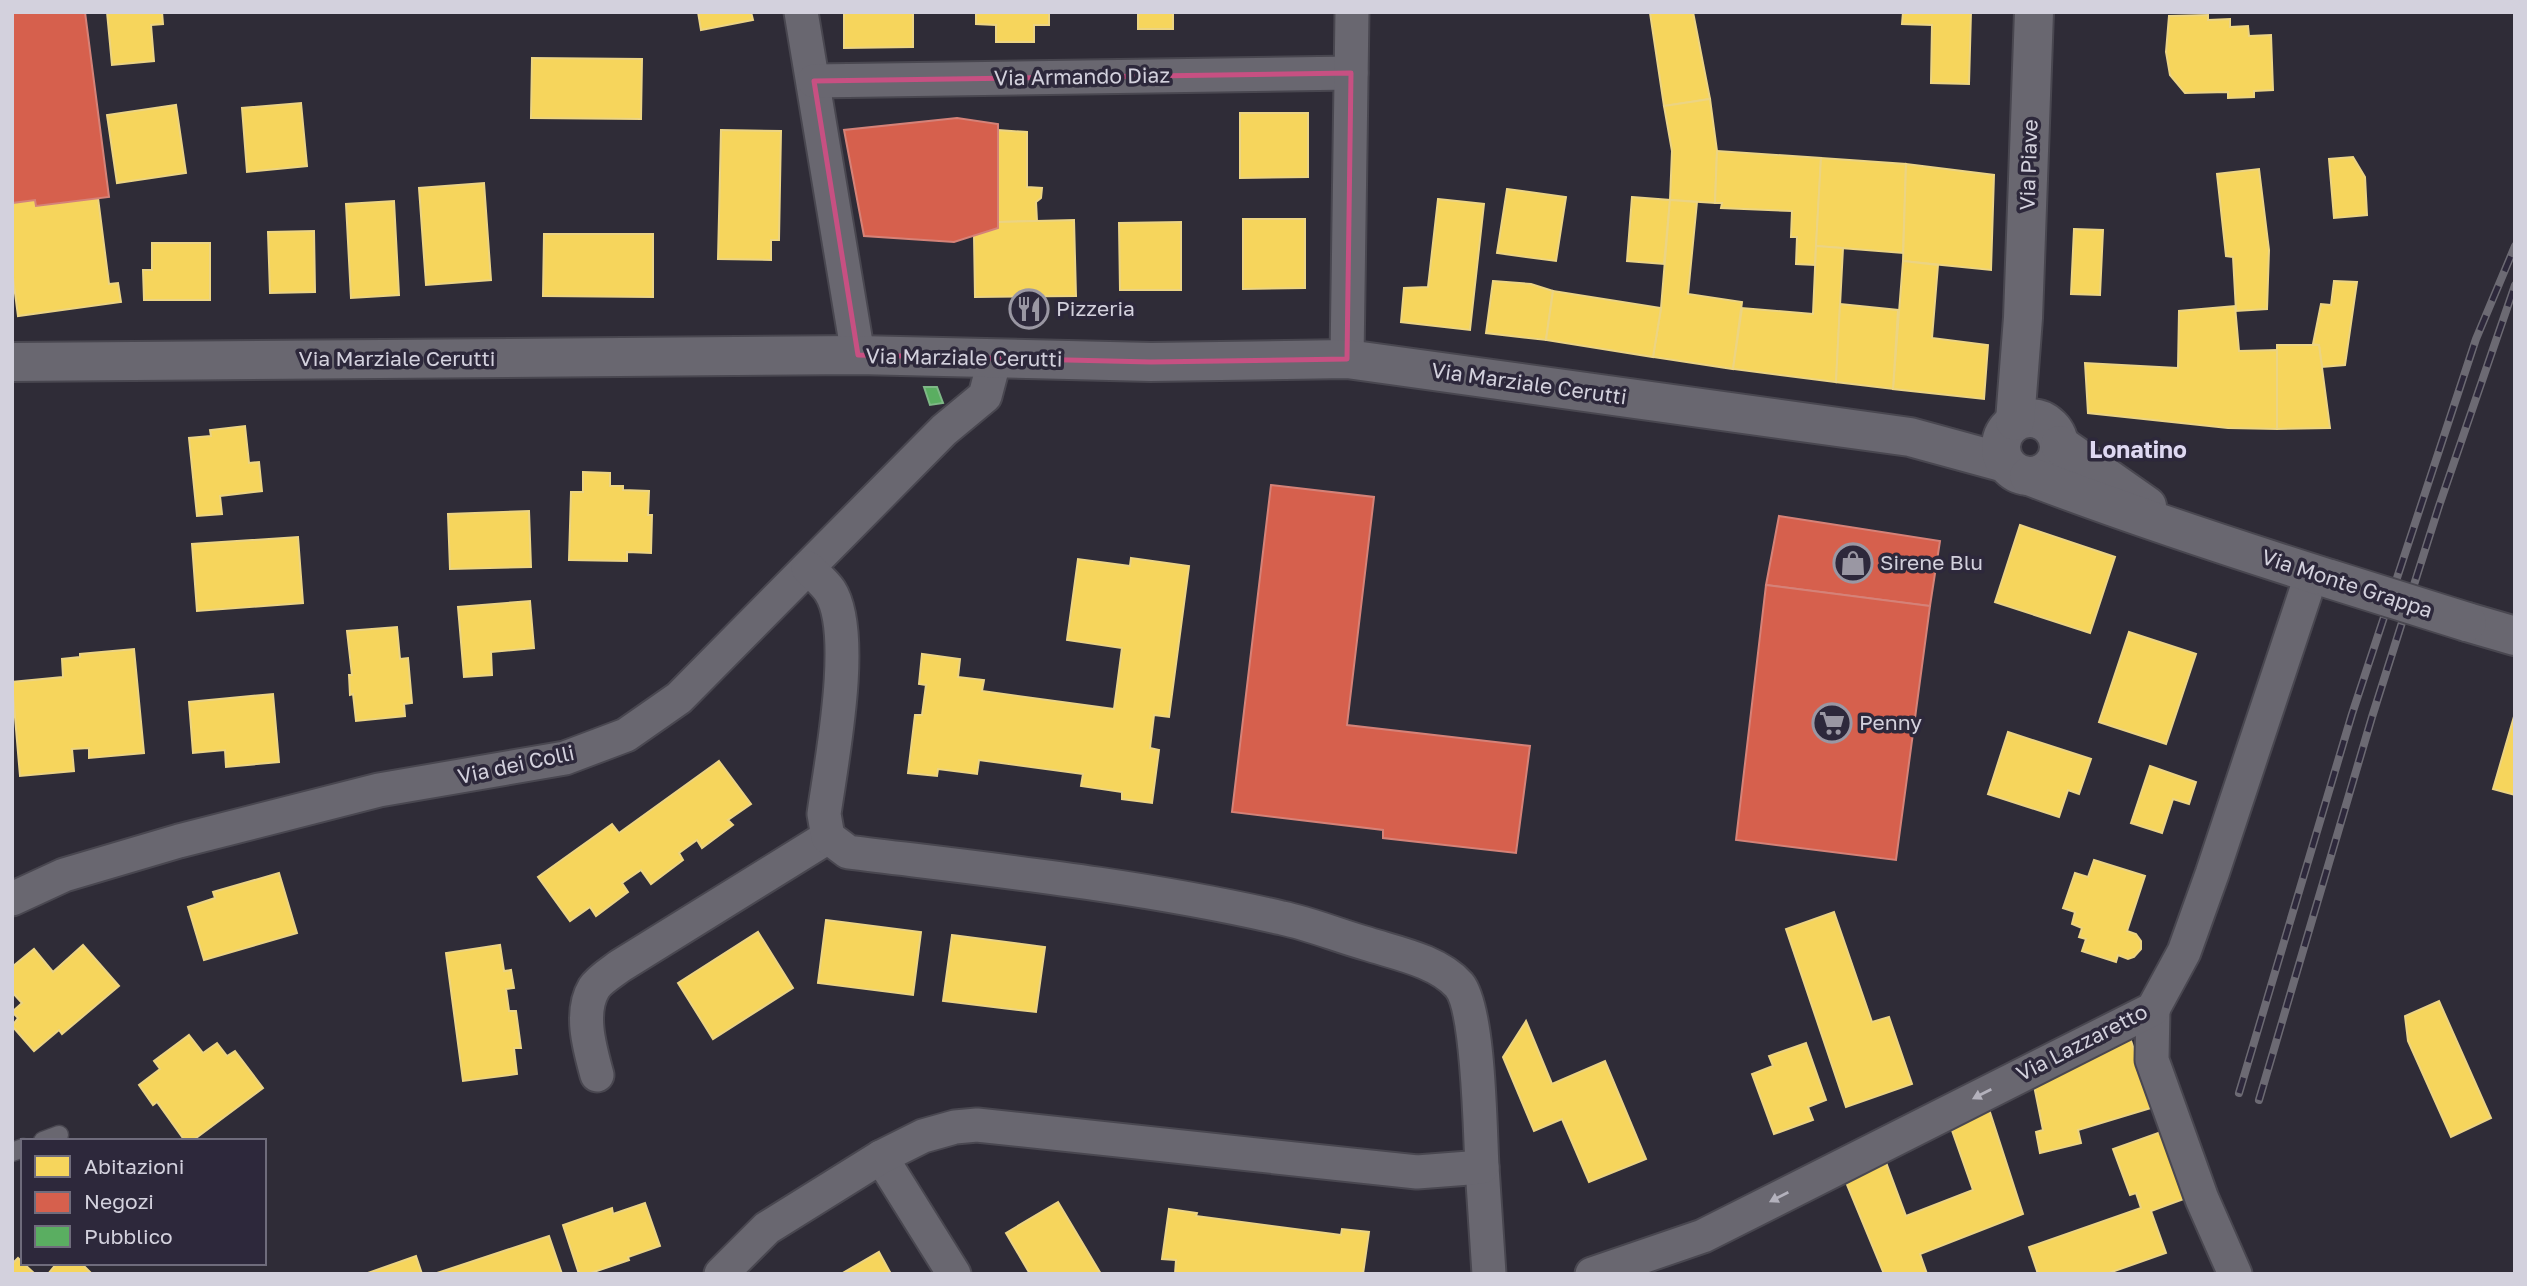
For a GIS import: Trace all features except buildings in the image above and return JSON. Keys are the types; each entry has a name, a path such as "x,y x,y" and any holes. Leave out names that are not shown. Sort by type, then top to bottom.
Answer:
{"street":[{"path":"801,12 858,355"},
{"path":"1347,359 1352,12"},
{"name":"Via Piave","path":"2026,444 2023,318 2034,12"},
{"name":"Via Armando Diaz","path":"814,81 1351,73"},
{"name":"Via Marziale Cerutti","path":"12,362 858,355 1152,362 1347,359 1910,437 2026,444"},
{"name":"Via dei Colli","path":"12,899 64,875 179,841 379,790 565,758 626,735 679,698 944,430 985,396 995,358"},
{"name":"Via Monte Grappa","path":"2026,444 2180,529 2515,636"},
{"path":"808,568 830,591 841,619 842,671 824,814 828,837 848,852 1016,873 1284,918 1436,968 1459,985 1470,1008 1489,1274"},
{"name":"Via Lazzaretto","path":"1592,1274 1703,1236 2153,1009 2184,952 2321,576"},
{"path":"597,1075 589,1046 587,1012 595,987 620,966 828,837"},
{"path":"2153,1009 2152,1060 2202,1199 2235,1274"},
{"path":"721,1274 768,1228 881,1157 923,1136 955,1127 977,1125 1417,1172 1482,1167"},
{"path":"881,1157 954,1274"}],"highlighted area":[{"path":"1351,73 1347,359 1151,362 858,355 814,81"}],"railway":[{"path":"2239,1093 2352,714 2476,339 2515,246"},
{"path":"2259,1100 2372,717 2439,506 2515,285"}],"place":[{"name":"Pizzeria","path":"1029,309"},
{"name":"Sirene Blu","path":"1853,563"},
{"name":"Penny","path":"1832,723"}],"district":[{"name":"Lonatino","path":"2138,450"}]}
